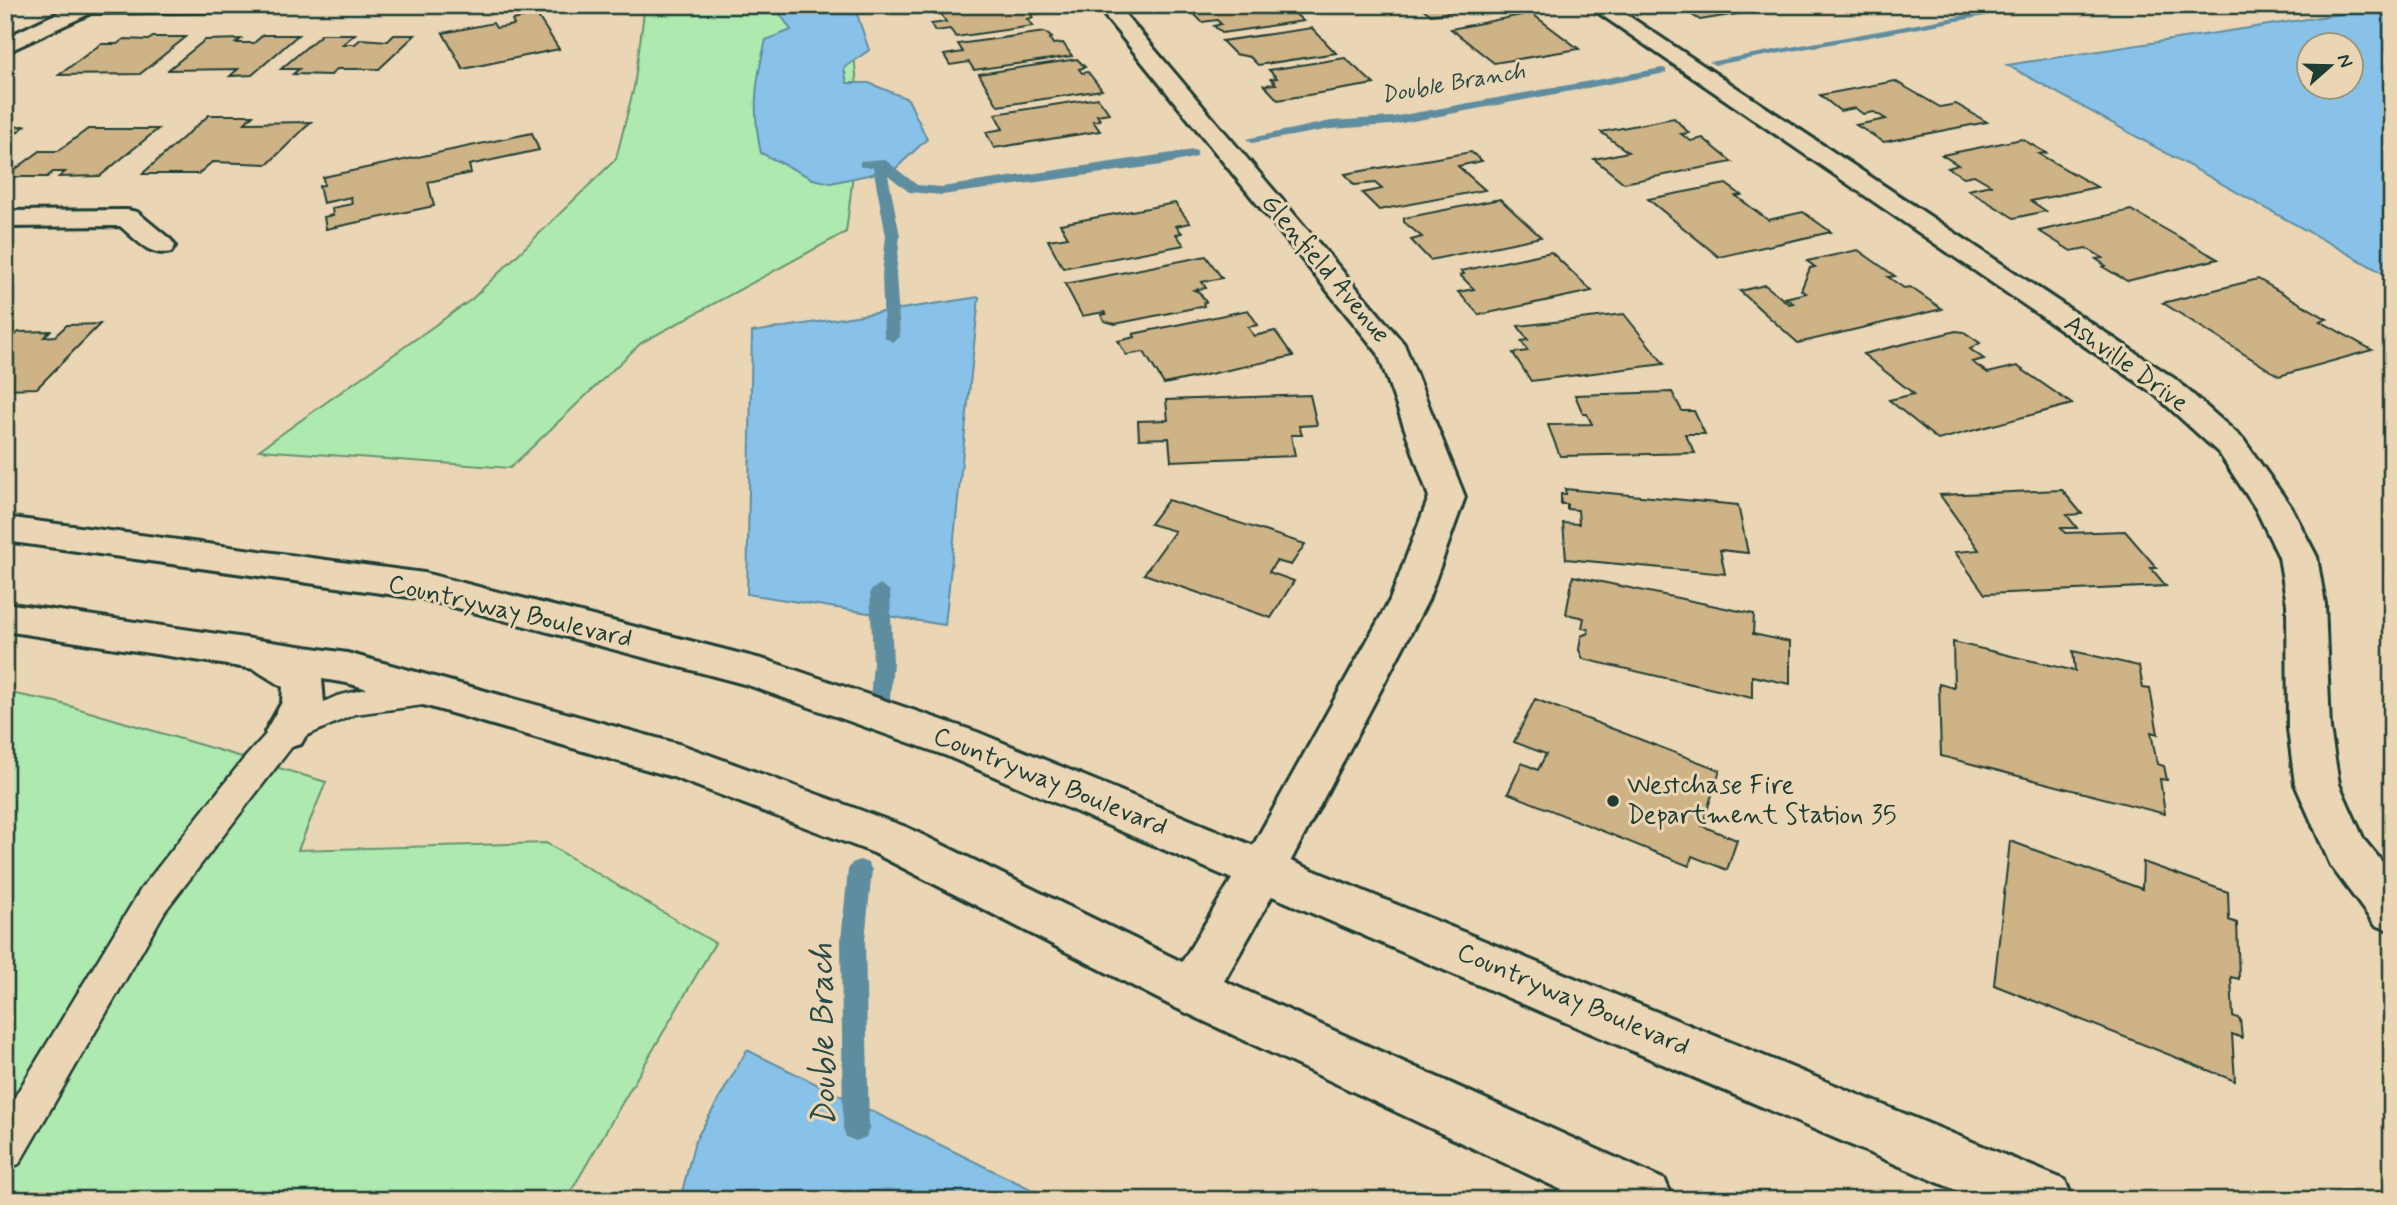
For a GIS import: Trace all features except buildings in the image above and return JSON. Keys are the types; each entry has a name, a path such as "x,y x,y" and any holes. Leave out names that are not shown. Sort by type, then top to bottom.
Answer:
{"street":[{"path":"5,46 90,6 234,5"},
{"name":"Glenfield Avenue","path":"1106,5 1393,351 1447,497 1409,600 1263,869 1192,991"},
{"name":"Ashville Drive","path":"1597,5 2164,386 2231,446 2273,507 2298,557 2306,604 2309,729 2317,784 2347,852 2392,910"},
{"path":"5,219 127,218 162,246"},
{"name":"Countryway Boulevard","path":"5,529 424,586 755,672 962,744 2045,1200"},
{"path":"5,617 347,668 682,762 890,840 1192,991 1645,1200"},
{"path":"260,655 290,669 303,682 303,704 286,732"}],"lane":[{"path":"5,1150 74,1038 153,900 253,769 286,732 348,704 379,697 445,696"}],"green space":[{"path":"645,5 841,5 849,31 857,88 853,176 846,232 641,343 510,468 259,450 472,299 616,159 634,87"},
{"path":"5,692 56,702 326,782 298,850 546,843 715,943 566,1200 5,1200"}],"water":[{"path":"774,5 854,5 869,50 844,68 847,83 869,83 908,99 927,139 895,169 831,183 813,179 761,153 756,123 756,96 766,40 791,30"},
{"path":"2392,6 2392,278 2007,65"},
{"path":"979,297 945,625 747,594 752,332"},
{"path":"747,1050 1053,1200 680,1200 695,1141"}],"waterway":[{"name":"Double Branch","path":"1715,62 2041,5"},
{"name":"Double Branch","path":"1252,139 1331,125 1392,121 1662,71"},
{"name":"Double Branch","path":"879,162 914,189 942,191 1162,161 1193,154"},
{"name":"Double Branch","path":"865,164 879,162"},
{"path":"879,162 893,236 889,274 892,337"},
{"path":"880,591 883,662 880,700"},
{"name":"Double Brach","path":"856,1128 853,940 860,870"}],"place":[{"name":"Westchase Fire Department Station 35","path":"1613,801"}]}
